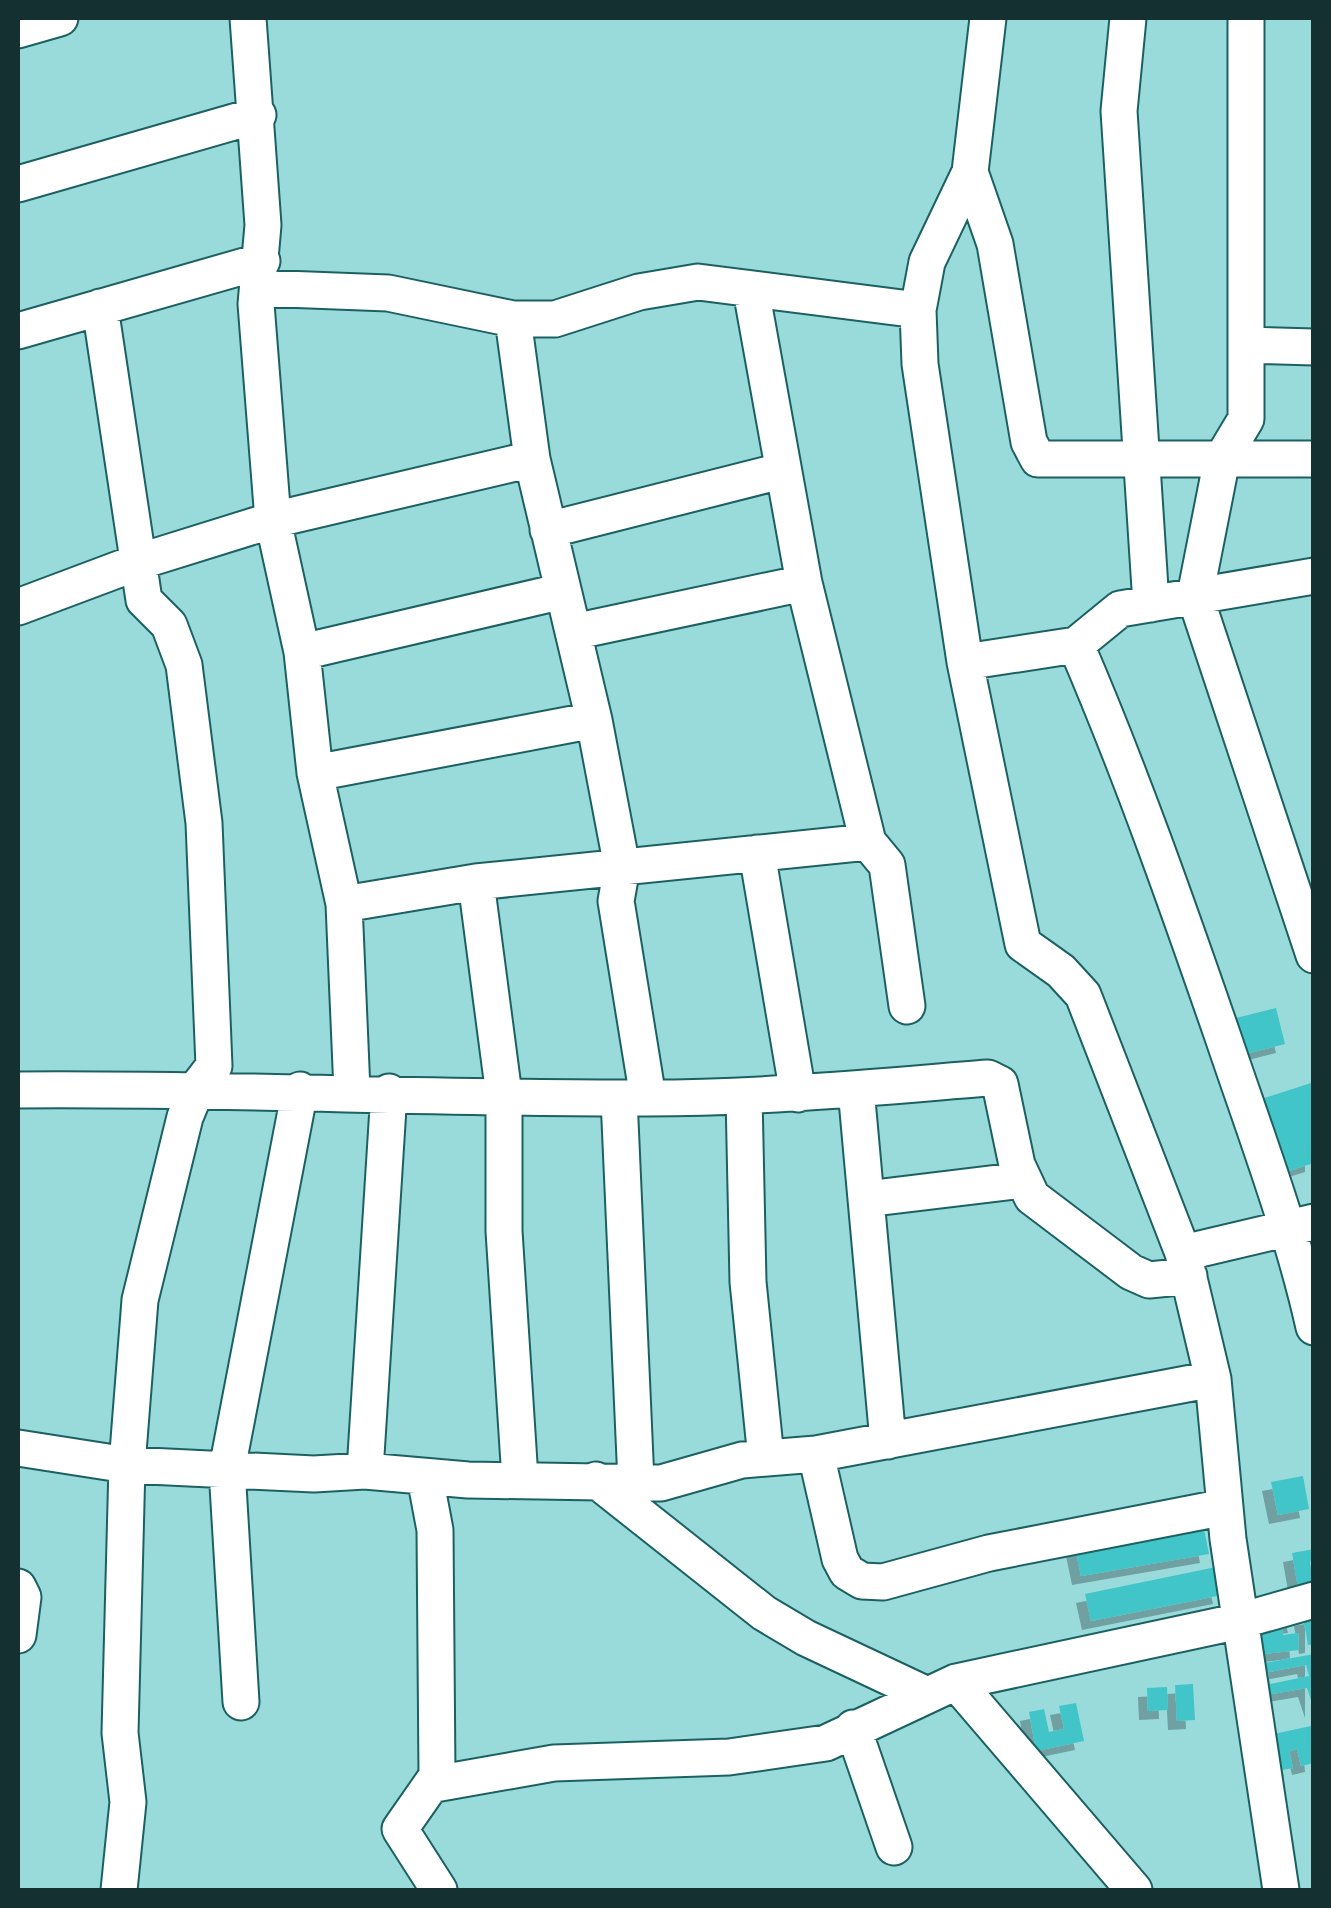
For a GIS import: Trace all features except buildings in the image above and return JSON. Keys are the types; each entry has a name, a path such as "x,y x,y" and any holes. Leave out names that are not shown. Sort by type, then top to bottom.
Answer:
{"street":[{"path":"18,30 60,18"},
{"path":"248,18 258,115 260,274 274,520 302,652 315,773 344,904 352,1091"},
{"path":"988,18 970,172 927,262 918,310 920,364 965,662 1023,944 1061,971 1083,995 1186,1264 1212,1379 1240,1621 1281,1890"},
{"path":"1128,18 1119,111 1151,604"},
{"path":"1246,18 1246,419 1222,459 1195,596 1314,955"},
{"path":"18,184 258,115"},
{"path":"970,172 995,244 1029,442 1038,459 1314,458"},
{"path":"18,330 100,307 260,274 514,319 556,320 639,292 698,282 918,310"},
{"path":"750,290 804,583 868,842 886,865 890,878 907,1006"},
{"path":"100,307 144,600 170,625 184,664 204,823 214,1066 198,1088 185,1117 140,1300 127,1464 120,1733 128,1802 119,1890"},
{"path":"514,319 532,459 594,720 622,867 616,901 633,1098 636,1482"},
{"path":"1247,345 1314,347"},
{"path":"18,607 138,562 274,520 532,459"},
{"path":"548,530 781,471"},
{"path":"965,662 1076,645 1120,609 1313,578"},
{"path":"573,632 804,583"},
{"path":"302,652 563,592"},
{"path":"1076,645 1136,787 1300,1225 1314,1327"},
{"path":"315,773 594,720"},
{"path":"344,904 476,882 868,842"},
{"path":"757,853 798,1094"},
{"path":"476,882 504,1095 504,1232 520,1479"},
{"path":"18,1090 198,1088 633,1098 798,1094 988,1078 1000,1084 1024,1180 1032,1197 1131,1272 1149,1280 1300,1225"},
{"path":"856,1089 888,1440"},
{"path":"242,1702 228,1468 300,1090"},
{"path":"365,1471 389,1092"},
{"path":"744,1096 748,1282 766,1458"},
{"path":"866,1199 1024,1180"},
{"path":"18,1448 127,1464 314,1474 365,1471 425,1477 661,1483 742,1460 816,1454 1212,1379"},
{"path":"816,1454 840,1559 847,1572 862,1581 883,1582 990,1552 1225,1507"},
{"path":"425,1477 435,1530 435,1784 400,1828 437,1890"},
{"path":"596,1480 764,1612 806,1638 940,1688 1134,1890"},
{"path":"18,1587 22,1597 18,1635"},
{"path":"435,1784 554,1763 730,1757 826,1743 940,1688 1240,1621 1314,1600"},
{"path":"854,1728 894,1847"}]}
